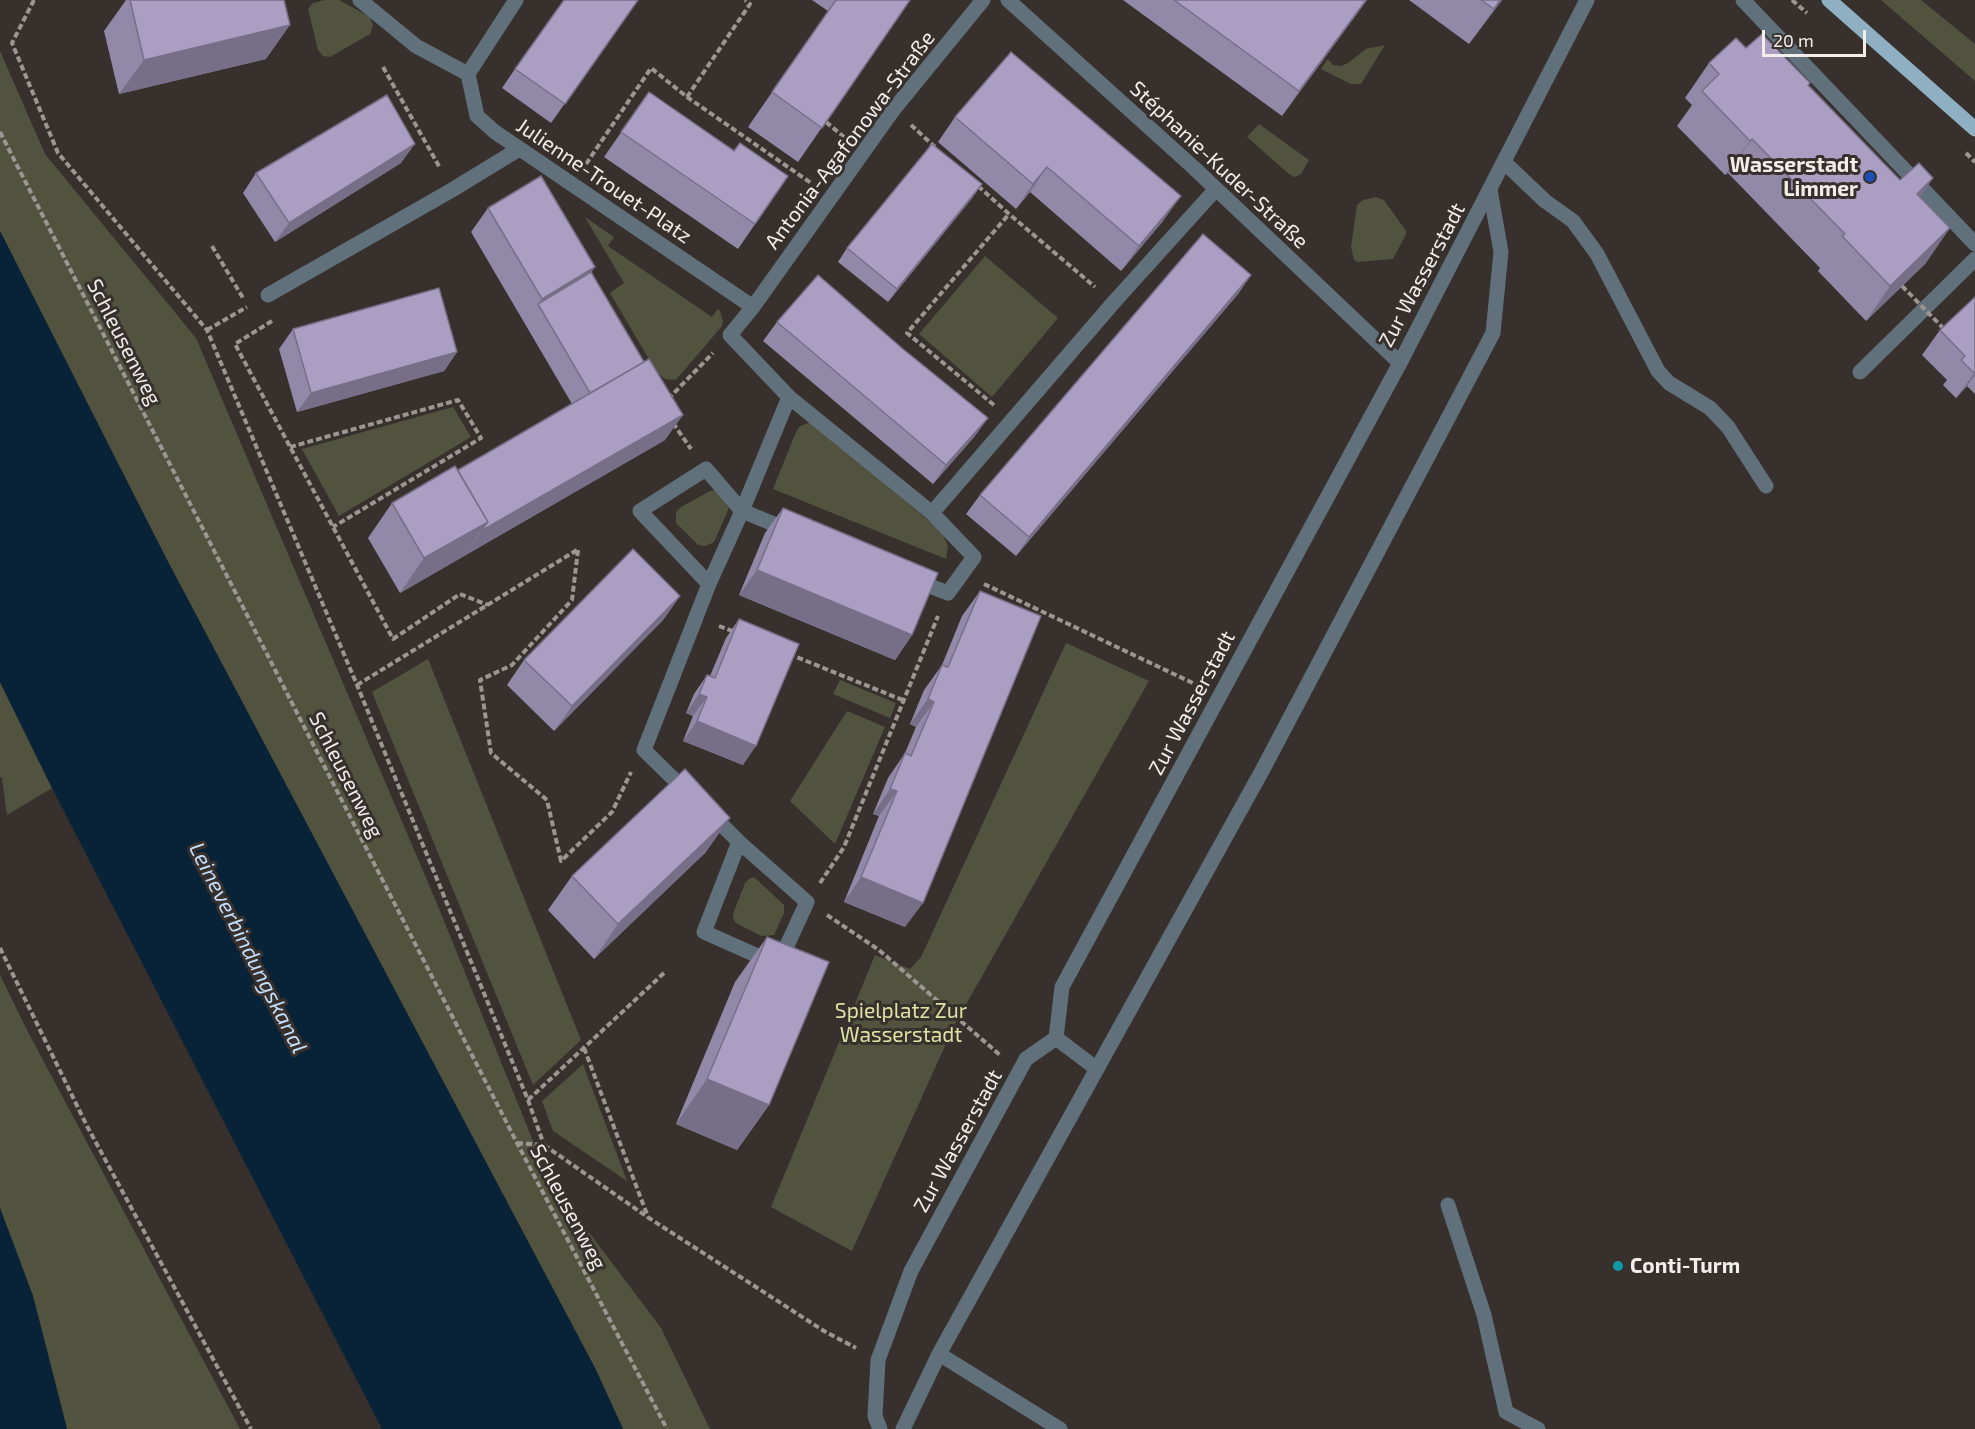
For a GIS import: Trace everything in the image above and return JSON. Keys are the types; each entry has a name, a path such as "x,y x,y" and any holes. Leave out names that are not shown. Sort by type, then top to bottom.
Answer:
{"main road":[{"path":"1829,0 1975,129"}],"street":[{"path":"360,0 416,46 468,74 516,0"},
{"name":"Antonia-Agafonowa-Straße","path":"753,307 894,109 983,0"},
{"name":"Stéphanie-Kuder-Straße","path":"1008,0 1216,189 1400,363"},
{"name":"Zur Wasserstadt","path":"879,1429 875,1416 878,1360 911,1271 1026,1059 1056,1038 1062,987 1400,363 1587,0"},
{"path":"1743,0 1975,244"},
{"name":"Julienne-Trouet-Platz","path":"468,74 477,116 495,132 753,307"},
{"path":"268,295 519,149"},
{"path":"1504,162 1545,201 1573,220 1598,254 1658,371 1669,383 1710,408 1728,427 1766,486"},
{"path":"932,513 1114,302 1216,189"},
{"path":"903,1429 939,1354 1263,769 1493,333 1502,252 1490,190"},
{"path":"1860,372 1975,258"},
{"path":"753,307 730,335 789,397 932,513 974,557 948,593 904,576"},
{"path":"739,842 704,933 777,966 807,902 739,842 644,750 709,584 742,512 789,397"},
{"path":"709,584 640,511 706,469 742,512 807,537"},
{"path":"1056,1038 1097,1070"},
{"path":"1448,1205 1484,1315 1506,1412 1538,1429"},
{"path":"939,1354 1060,1429"}],"path":[{"path":"34,0 12,43 58,153 207,330 357,686 528,1100 544,1144"},
{"path":"687,97 750,4 745,0"},
{"path":"382,67 452,190"},
{"path":"571,185 651,68 687,97 832,198"},
{"path":"894,109 938,150"},
{"name":"Schleusenweg","path":"0,132 517,1143 667,1429"},
{"path":"973,182 1114,302"},
{"path":"1008,214 907,333 1012,420"},
{"path":"207,330 248,306 212,246"},
{"path":"285,285 285,312 235,344 393,639 460,594 488,605"},
{"path":"1902,286 1947,332"},
{"path":"661,406 730,335"},
{"path":"290,447 458,400 481,438 333,527"},
{"path":"668,415 706,469"},
{"path":"357,686 578,550 572,600 512,665 480,680 491,753 547,800 561,861 612,813 644,750"},
{"path":"962,573 1220,695"},
{"path":"948,593 843,848 834,865 807,902 879,950 1019,1071"},
{"path":"696,617 740,634"},
{"path":"784,652 905,701"},
{"path":"0,948 87,1126 251,1429"},
{"path":"528,1100 664,973"},
{"path":"584,1048 649,1218"},
{"path":"517,1143 544,1144 649,1218 824,1331 878,1360"}],"green space":[{"path":"339,0 370,17 373,26 370,34 330,57 323,56 318,50 308,9 313,3"},
{"path":"1881,0 1921,0 1975,44 1975,81"},
{"path":"1385,45 1361,84 1351,84 1321,69 1328,59 1333,65 1341,66 1366,49"},
{"path":"0,51 45,154 196,338 438,906 548,1178 661,1328 710,1429 623,1429 595,1368 166,558 0,231"},
{"path":"1259,124 1309,160 1301,174 1295,177 1289,174 1247,137"},
{"path":"1376,197 1384,200 1406,234 1393,259 1358,262 1354,260 1351,247 1357,205 1363,200"},
{"path":"585,217 614,237 608,246 712,317 718,309 720,311 722,326 676,380 665,379 656,371 610,293 624,283"},
{"path":"985,256 1058,318 992,397 919,334"},
{"path":"453,407 471,437 339,516 302,449"},
{"path":"811,422 941,531 948,546 946,559 773,489 796,432 800,426"},
{"path":"717,490 729,508 714,542 706,546 698,545 676,523 676,512 710,491"},
{"name":"Spielplatz Zur Wasserstadt","path":"1066,643 1149,681 955,1024 852,1251 771,1207 875,955 910,969 921,957"},
{"path":"428,659 581,1040 533,1085 372,692"},
{"path":"840,680 896,703 890,718 833,694"},
{"path":"0,682 52,788 7,815 0,777"},
{"path":"847,711 885,727 835,844 790,801"},
{"path":"754,877 784,905 784,913 774,935 761,936 734,920 733,914 745,883"},
{"path":"0,975 28,1032 240,1429 67,1429 33,1296 0,1208"},
{"path":"583,1064 627,1181 553,1131 542,1101"}],"water":[{"name":"Leineverbindungskanal","path":"0,231 166,558 595,1368 623,1429 382,1429 52,788 0,682"},
{"path":"0,1208 33,1296 67,1429 0,1429"}],"building":[{"path":"130,0 284,0 290,25 144,60"},
{"path":"564,0 638,0 565,104 515,69"},
{"path":"836,0 910,0 822,128 772,92"},
{"path":"1174,0 1366,0 1299,91"},
{"path":"1481,0 1500,0 1494,9"},
{"path":"1762,34 1900,180 1919,163 1933,178 1917,194 1950,228 1890,286 1842,236 1845,234 1702,91 1719,74 1709,63 1736,38 1746,48"},
{"path":"1011,52 1181,196 1139,246 1047,167 1033,184 955,117"},
{"path":"649,92 734,151 740,143 788,176 755,224 621,132"},
{"path":"387,95 415,144 289,223 256,173"},
{"path":"932,144 982,184 897,289 847,248"},
{"path":"541,176 595,267 542,299 488,208"},
{"path":"1203,234 1251,275 1029,537 980,495"},
{"path":"591,272 644,362 590,393 538,304"},
{"path":"818,275 903,349 988,418 946,465 777,322"},
{"path":"439,288 457,352 311,393 293,329"},
{"path":"1975,297 1974,373 1961,360 1965,356 1940,330"},
{"path":"649,359 683,415 481,531 488,522 458,470"},
{"path":"455,466 488,522 424,558 392,503"},
{"path":"783,508 938,573 912,635 757,570"},
{"path":"633,549 680,596 572,706 524,660"},
{"path":"980,591 1041,616 923,903 861,877 897,791 890,789 905,753 911,756 934,702 928,699 942,665 948,667"},
{"path":"739,619 799,644 756,746 697,721 707,697 699,694 707,675 715,678"},
{"path":"685,769 730,818 618,924 572,876"},
{"path":"767,937 829,962 769,1105 707,1079"}],"place":[{"name":"Wasserstadt Limmer","path":"1870,177"},
{"name":"Conti-Turm","path":"1618,1266"}]}
